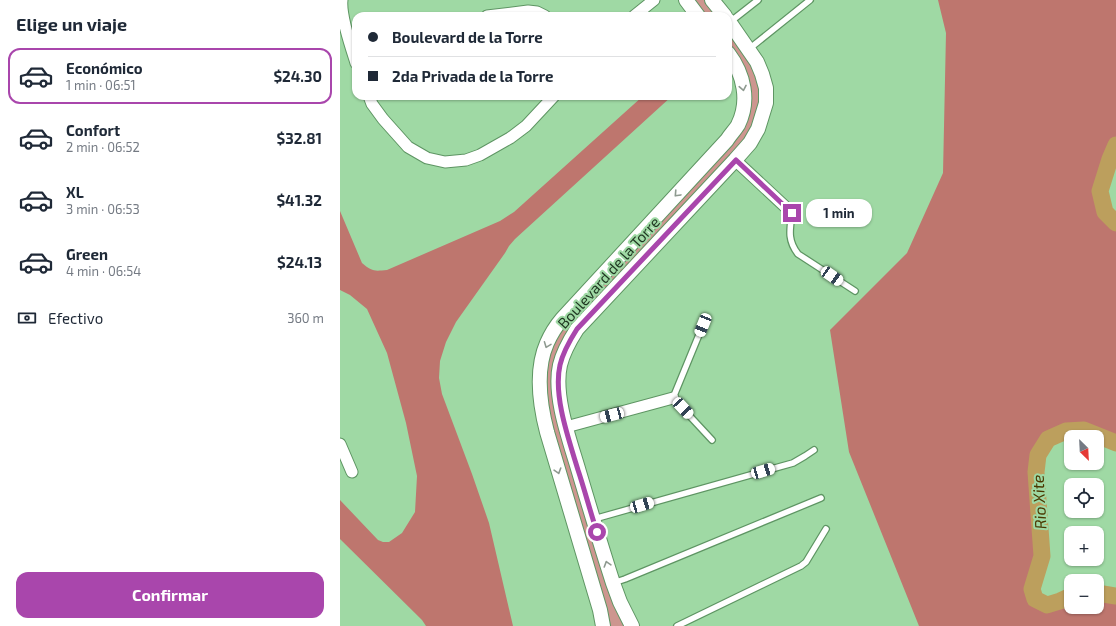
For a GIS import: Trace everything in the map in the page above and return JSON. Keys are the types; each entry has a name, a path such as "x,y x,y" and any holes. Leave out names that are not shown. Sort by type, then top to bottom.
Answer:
{"street":[{"path":"342,0 341,5 343,19 352,49"},
{"path":"639,12 654,0"},
{"path":"686,0 695,12"},
{"name":"Boulevard de la Torre","path":"712,0 722,12"},
{"path":"520,12 537,12"},
{"name":"Boulevard de la Torre","path":"629,621 613,583 566,427 560,399 560,364 567,346 577,329 736,160 750,143 758,129 766,103 766,88 757,62 732,26"},
{"name":"Boulevard de la Torre","path":"603,626 600,610 542,412 540,378 542,358 546,344 552,332 562,319 726,140 737,126 744,110 745,94 740,74 732,59"},
{"path":"370,100 382,119 408,147 427,158 445,162 466,160 480,155 510,138 526,126 550,100"},
{"path":"736,160 792,213"},
{"path":"566,427 673,398"},
{"path":"340,444 352,472"},
{"path":"606,626 613,620 620,617 629,621"}],"lane":[{"path":"732,17 758,0"},
{"path":"748,49 810,0"},
{"path":"792,213 790,240 793,248 798,254 855,291"},
{"path":"703,325 673,398 712,440"},
{"path":"593,519 793,463 814,450"},
{"path":"613,583 821,498"},
{"path":"678,626 802,566 826,529"}],"shaded area":[{"path":"686,0 712,0 722,12 695,12"},
{"path":"938,0 1116,0 1116,145 1100,191 1105,212 1116,223 1116,443 1104,438 1104,430 1064,430 1064,432 1048,439 1038,455 1036,472 1042,556 1032,589 1035,599 1047,605 1064,599 1064,614 1104,614 1104,594 1116,596 1116,626 919,626 849,452 830,330 907,253 943,173 946,33"},
{"path":"732,26 762,74 758,129 567,346 560,399 632,626 603,626 547,432 546,344 727,140 744,110 732,67"},
{"path":"639,100 668,100 515,239 456,322 446,342 440,361 439,378 442,394 489,523 513,626 426,626 422,620 340,539 340,500 378,540 389,542 402,533 415,512 417,476 406,423 387,353 367,309 350,295 340,290 340,211 362,263 368,268 379,271 387,270 500,221 514,212"}],"waterway":[{"name":"Rio Xite","path":"1116,145 1100,191 1105,212 1116,223"},
{"name":"Rio Xite","path":"1064,599 1047,605 1035,599 1032,589 1042,556 1036,472 1038,455 1048,439 1066,431 1084,430 1116,443"},
{"name":"Rio Xite","path":"1104,594 1116,596"}],"route":[{"path":"597,532 566,427 560,399 560,364 567,346 577,329 736,160 792,213"}]}
